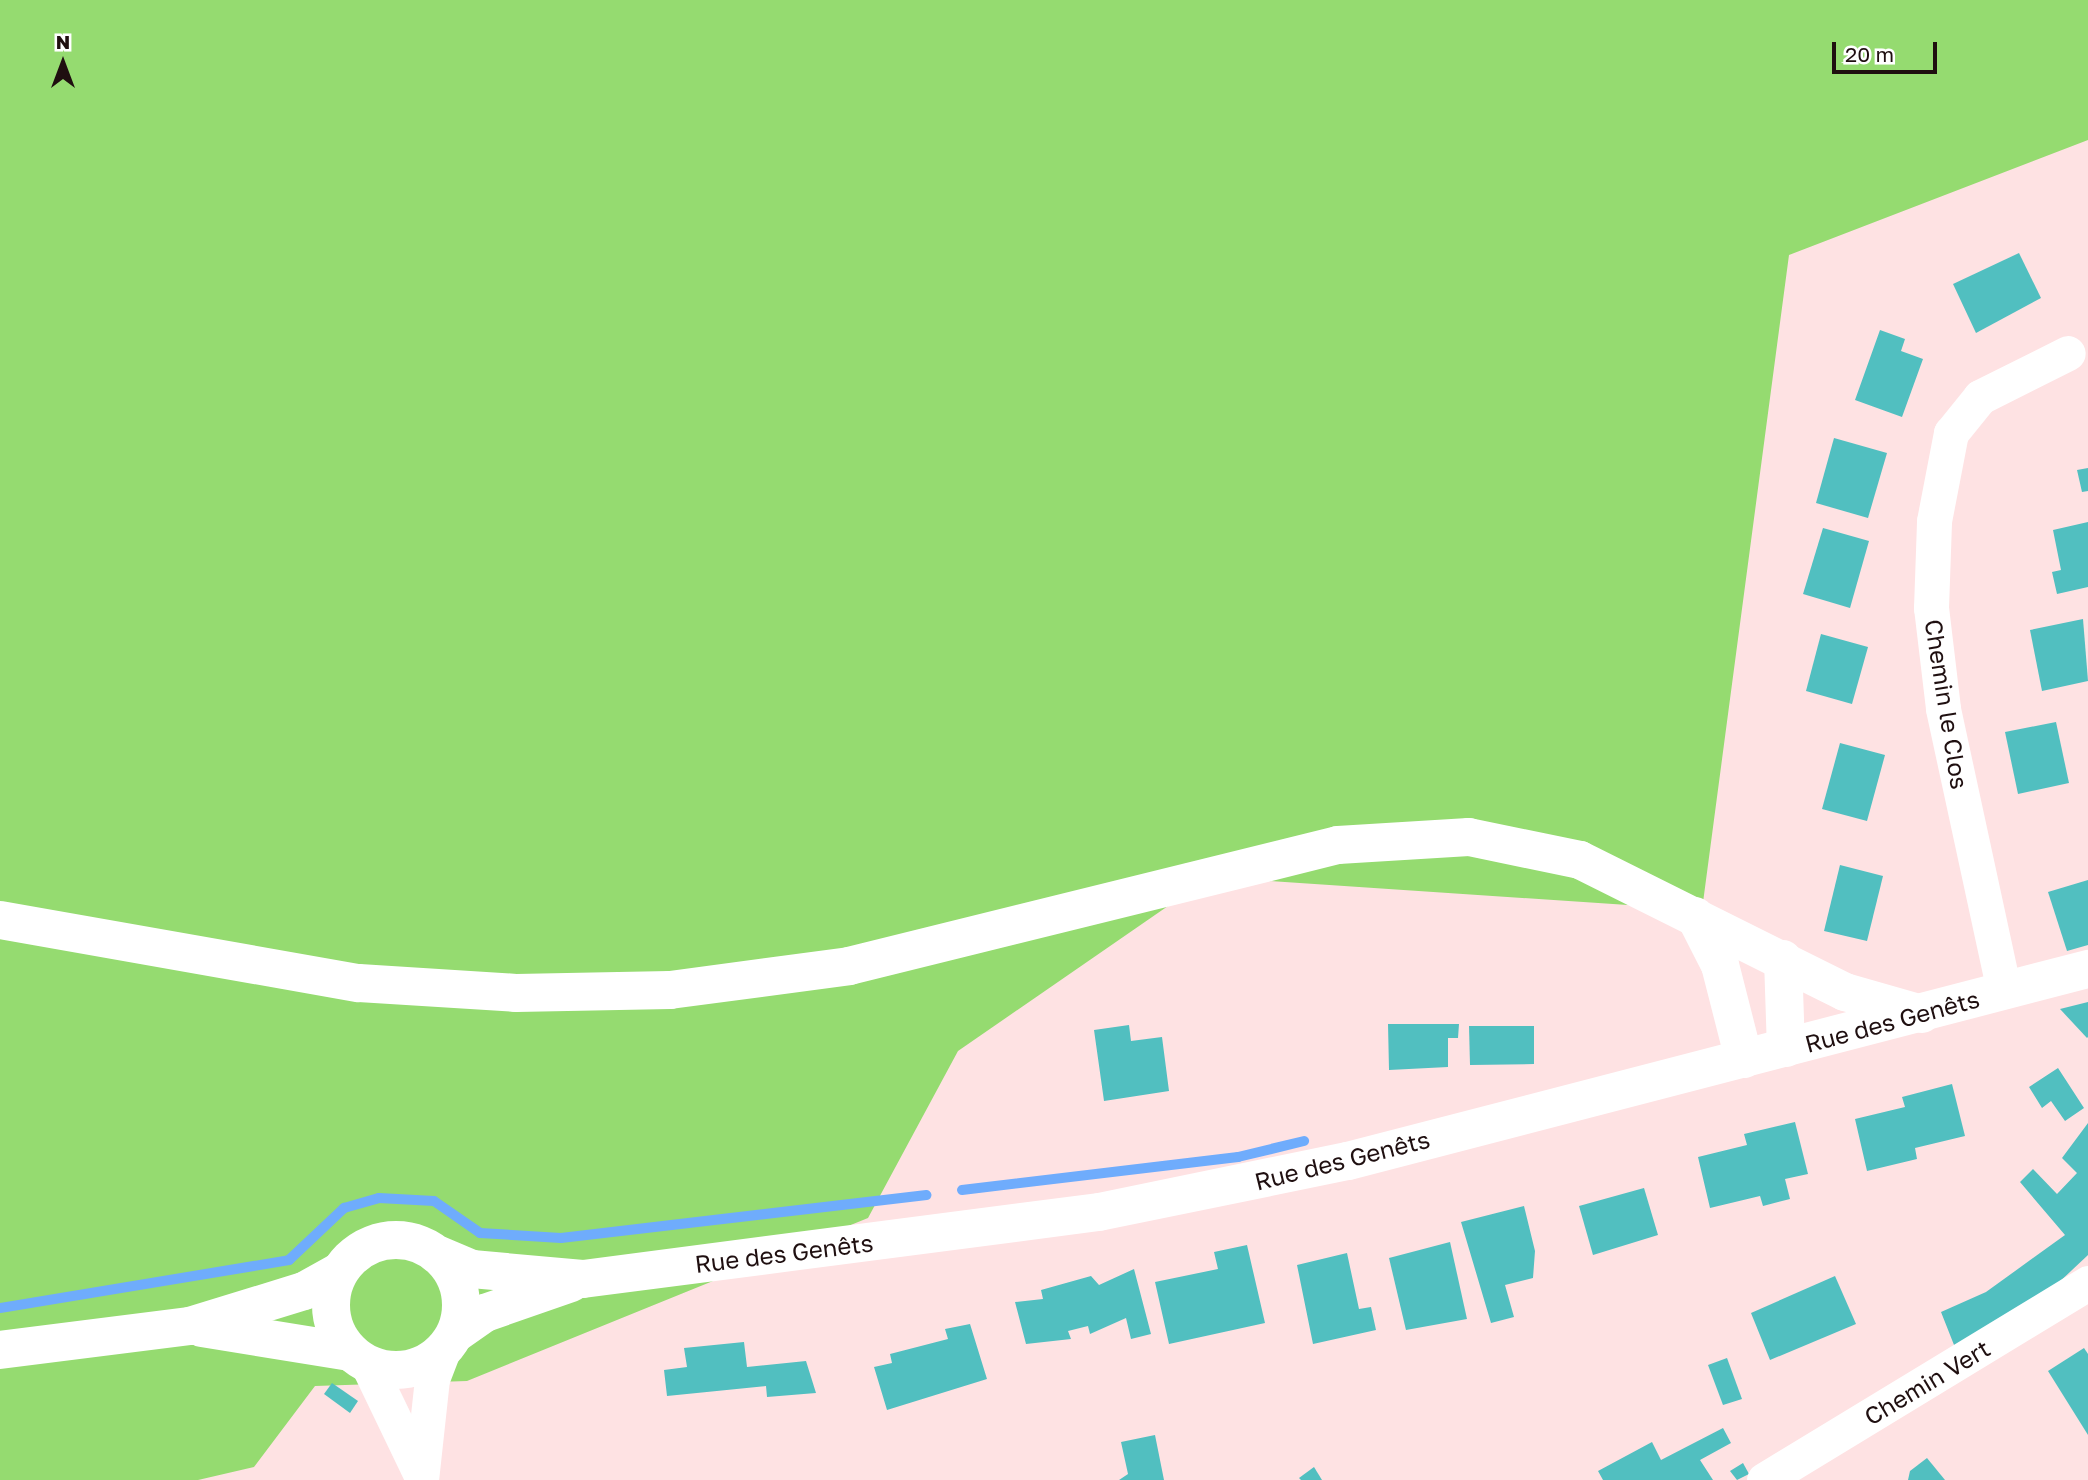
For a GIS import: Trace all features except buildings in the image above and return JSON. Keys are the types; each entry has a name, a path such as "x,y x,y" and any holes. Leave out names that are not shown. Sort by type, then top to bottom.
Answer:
{"main road":[{"path":"0,920 359,983 516,993 670,990 849,966 1338,845 1424,836 1469,837 1580,860 1845,992 1922,1014"},
{"path":"1695,916 1720,965 1744,1059"},
{"path":"1783,959 1786,1048"},
{"name":"Rue des Genêts","path":"449,1342 485,1313 583,1279 1195,1195 1922,1014 2088,969"},
{"path":"0,1350 190,1326 304,1291 340,1271 364,1248 397,1239 439,1255 461,1294 449,1342 407,1369 359,1357 190,1326"},
{"name":"Rue des Genêts","path":"439,1255 472,1269 583,1279"},
{"path":"340,1271 331,1316 359,1357"}],"street":[{"name":"Chemin le Clos","path":"2004,991 1943,708 1931,608 1934,521 1951,433 1980,397 2068,353"},
{"name":"Chemin Vert","path":"1764,1480 2088,1283"},
{"path":"421,1476 432,1379 449,1342"},
{"path":"359,1357 421,1476"}],"green space":[{"path":"0,0 2088,0 2088,140 1789,255 1702,910 1210,877 958,1051 868,1218 467,1381 315,1386 254,1467 198,1480 0,1480"}],"waterway":[{"path":"962,1190 1238,1157 1304,1141"},
{"path":"0,1308 289,1260 344,1208 379,1198 434,1201 480,1233 561,1238 926,1195"}]}
